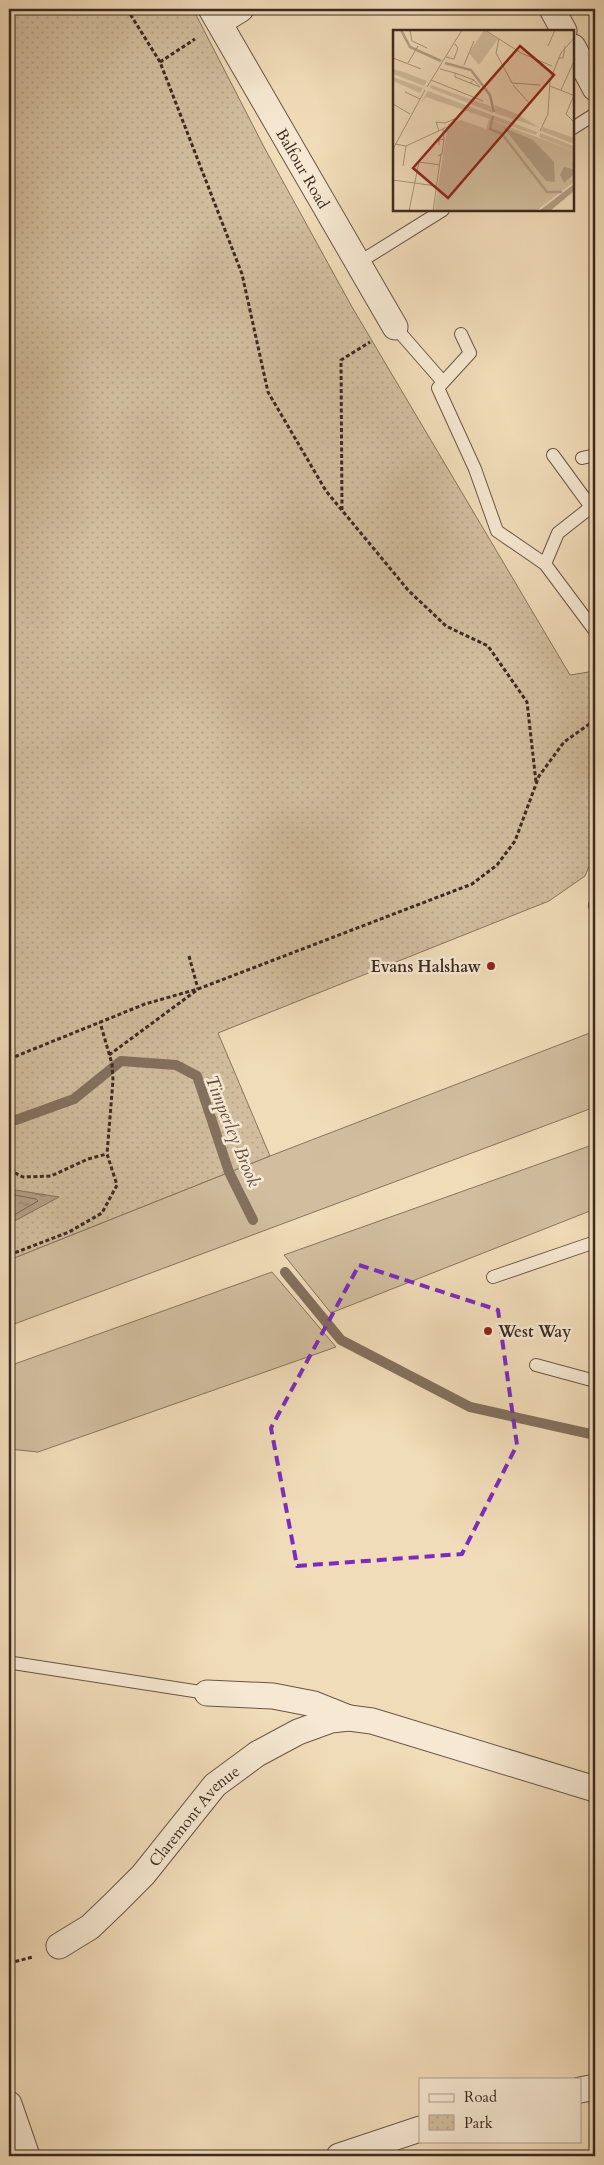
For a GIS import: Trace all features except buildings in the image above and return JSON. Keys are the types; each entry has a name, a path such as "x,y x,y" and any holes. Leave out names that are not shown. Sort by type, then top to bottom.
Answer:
{"street":[{"path":"216,16 242,9"},
{"path":"552,9 563,30"},
{"name":"Balfour Road","path":"216,16 395,327"},
{"path":"574,49 595,88"},
{"name":"Claremont Avenue","path":"207,1693 273,1696 314,1704 349,1718"},
{"name":"Claremont Avenue","path":"59,1946 90,1927 143,1875 215,1785 257,1754 298,1732 331,1720 349,1718 372,1721 595,1789"},
{"path":"582,2090 595,2087"},
{"path":"9,2104 27,2156"},
{"path":"339,2156 419,2129"}],"lane":[{"path":"574,127 595,114"},
{"path":"358,263 441,211"},
{"path":"395,327 443,382"},
{"path":"461,334 470,353 438,388 475,470 497,531 546,564 595,631"},
{"path":"582,458 595,454"},
{"path":"546,564 558,533 593,510 553,455"},
{"path":"493,1277 595,1242"},
{"path":"536,1365 595,1381"},
{"path":"13,1663 207,1693"}],"path":[{"path":"126,9 160,62 242,274 268,392 326,491 408,590 446,626 488,646 527,702 536,782"},
{"path":"160,62 216,16"},
{"path":"342,510 341,360 395,327"},
{"path":"9,1059 145,1004 198,989 472,884 497,865 515,840 538,776 564,742 595,720"},
{"path":"189,956 198,989"},
{"path":"109,1055 198,989"},
{"path":"9,1254 69,1232 102,1213 117,1185 107,1154 113,1080 112,1064 100,1022"},
{"path":"9,1170 23,1177 51,1176 88,1159 107,1154"}],"highlighted area":[{"path":"359,1265 498,1310 517,1445 462,1554 297,1566 271,1428"}],"green space":[{"path":"9,9 193,9 264,147 352,307 570,675 595,671 595,853 585,876 549,901 218,1033 270,1156 9,1260"},
{"path":"595,1031 595,1107 9,1326 9,1260 270,1156"},
{"path":"595,1144 595,1209 331,1313 284,1255"},
{"path":"272,1272 336,1347 38,1452 9,1449 9,1366"}],"water":[{"path":"9,1189 59,1197 9,1224"}],"waterway":[{"name":"Timperley Brook","path":"9,1119 16,1120 74,1099 121,1061 176,1065 197,1076 229,1172 253,1220"},
{"name":"Timperley Brook","path":"285,1272 341,1340 470,1407 595,1435"}],"place":[{"name":"Evans Halshaw","path":"491,966"},
{"name":"West Way","path":"488,1331"}]}
